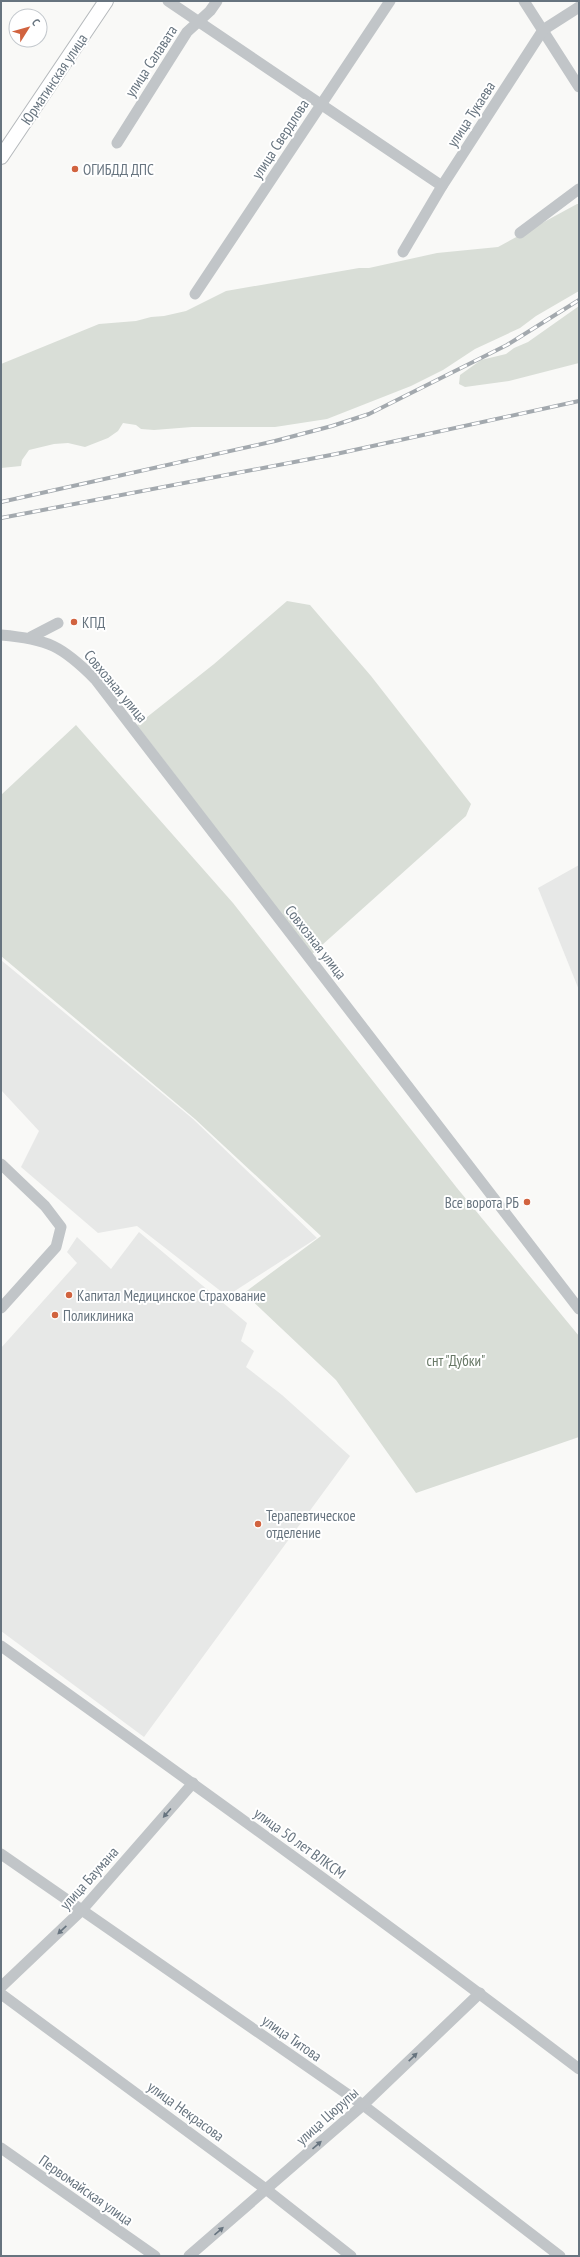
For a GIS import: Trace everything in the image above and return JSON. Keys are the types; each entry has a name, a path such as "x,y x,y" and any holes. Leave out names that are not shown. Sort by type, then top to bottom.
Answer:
{"main road":[{"name":"Юрматинская улица","path":"1,158 106,1"}],"street":[{"path":"168,1 442,186"},
{"name":"улица Салавата","path":"117,143 187,32 210,11 217,1"},
{"name":"улица Свердлова","path":"196,294 390,1"},
{"path":"524,1 579,87"},
{"name":"улица Тукаева","path":"403,252 442,186 543,30 579,7"},
{"path":"520,233 579,188"},
{"path":"31,637 58,623"},
{"name":"Совхозная улица","path":"1,635 31,637 64,651 95,679 579,1309"},
{"path":"1,1164 45,1206 61,1227 58,1241 52,1252 1,1308"},
{"name":"улица 50 лет ВЛКСМ","path":"1,1646 193,1783 480,1993 579,2069"},
{"name":"улица Баумана","path":"1,1987 82,1910 193,1783"},
{"name":"улица Титова","path":"1,1854 363,2105 560,2256"},
{"name":"улица Цюрупы","path":"190,2256 363,2105 480,1993"},
{"name":"улица Некрасова","path":"1,1994 267,2190 351,2256"},
{"name":"Первомайская улица","path":"1,2148 155,2256"}],"shaded area":[{"path":"579,865 579,990 538,888"},
{"path":"1,960 193,1119 317,1238 227,1296 137,1226 98,1233 21,1167 39,1131 1,1090"},
{"path":"139,1232 247,1323 241,1341 254,1351 246,1367 282,1395 350,1456 144,1737 1,1631 1,1348 77,1263 67,1252 77,1237 111,1269"}],"green space":[{"path":"579,204 579,291 536,316 520,328 475,349 443,370 411,386 327,419 275,427 192,427 154,430 141,429 136,425 123,423 118,431 108,438 85,447 68,443 54,444 29,450 22,460 21,466 1,468 1,364 99,324 136,321 186,311 226,291 359,268 369,268 437,253 498,247"},
{"path":"579,306 579,363 509,381 465,387 459,384 460,375 481,360 506,354 514,348 528,342"},
{"path":"287,601 310,605 371,676 471,804 466,816 312,954 137,725 214,664"},
{"name":"снт \"Дубки\"","path":"76,725 233,903 457,1188 579,1336 579,1437 416,1493 336,1380 244,1293 321,1236 195,1119 1,956 1,795"}],"railway":[{"path":"1,502 275,441 332,426 369,414 507,345 579,300"},
{"path":"1,518 336,454 579,401"}],"place":[{"name":"ОГИБДД ДПС","path":"75,169"},
{"name":"КПД","path":"74,622"},
{"name":"Все ворота РБ","path":"527,1202"},
{"name":"Капитал Медицинское Страхование","path":"69,1295"},
{"name":"Поликлиника","path":"55,1315"},
{"name":"Терапевтическое отделение","path":"258,1524"}]}
